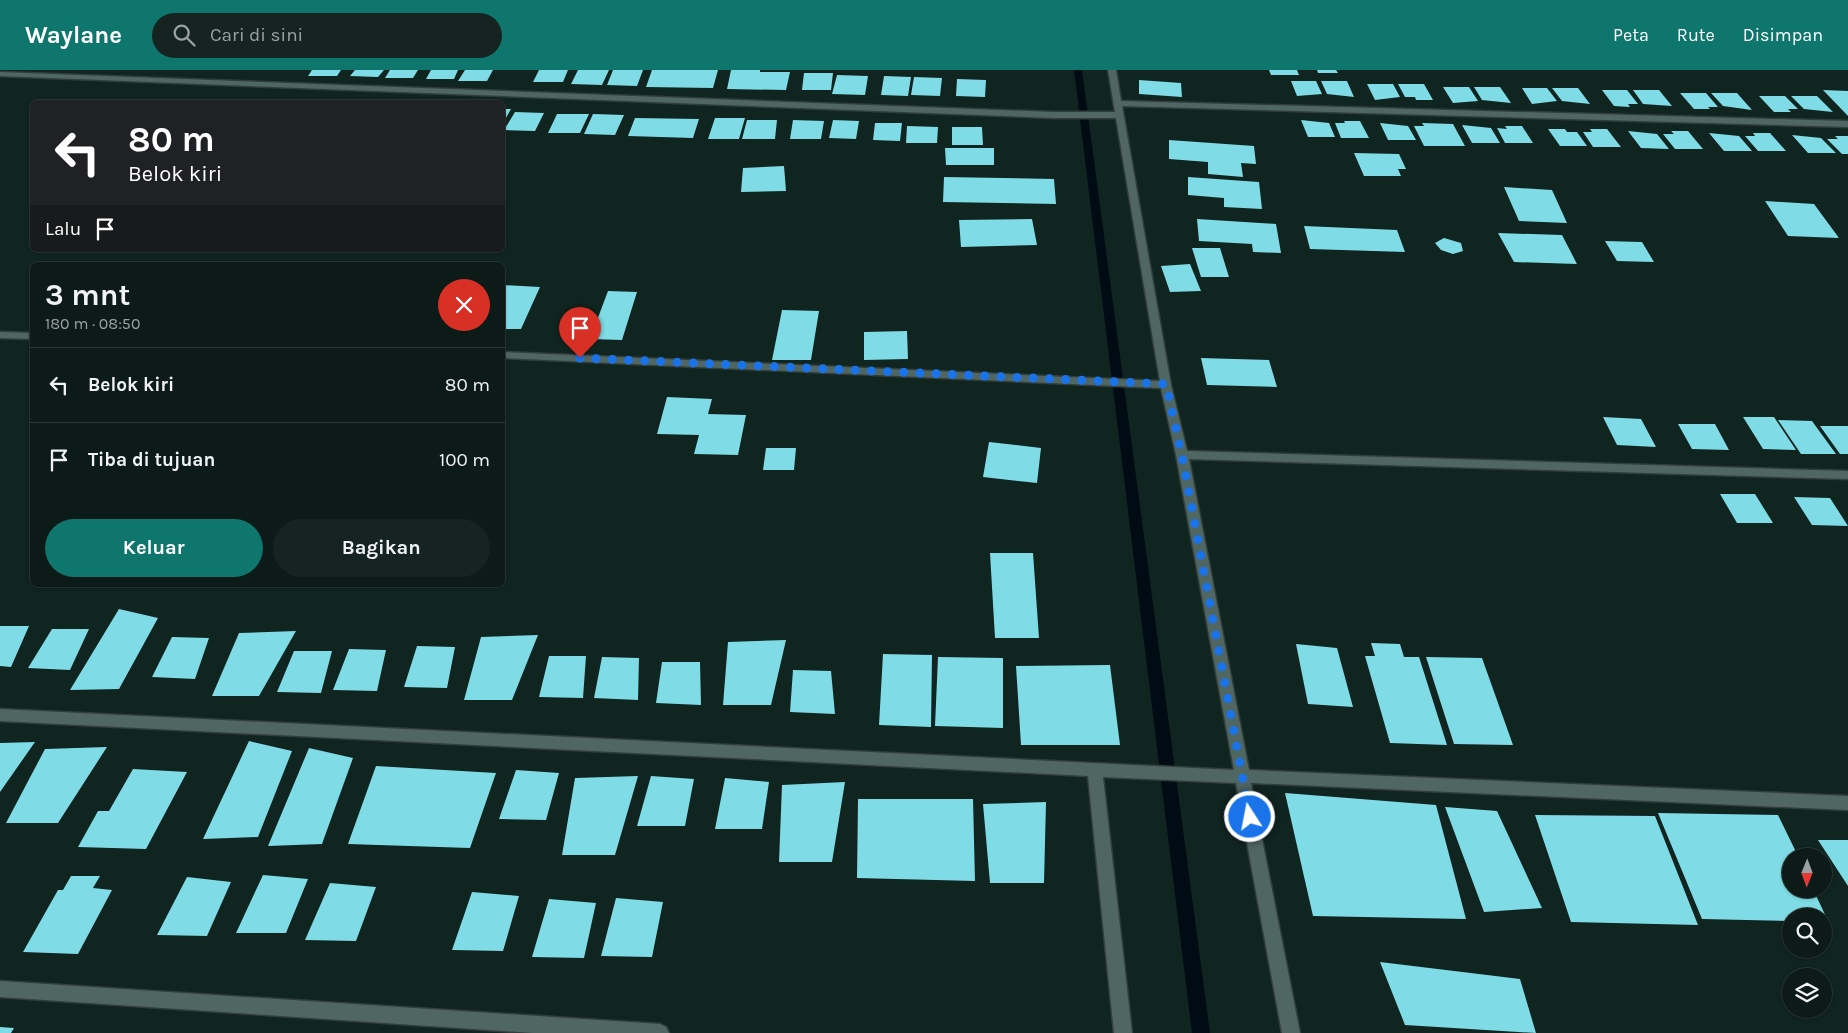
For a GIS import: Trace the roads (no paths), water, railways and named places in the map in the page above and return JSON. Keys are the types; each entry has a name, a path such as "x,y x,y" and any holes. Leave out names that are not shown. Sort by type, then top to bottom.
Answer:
{"street":[{"path":"1112,70 1166,384 1182,456 1291,1033"},
{"path":"0,74 1053,115 1102,114 1118,109 1848,124"},
{"path":"0,335 30,336"},
{"path":"505,354 1166,384"},
{"path":"1182,456 1848,475"},
{"path":"0,715 1242,778 1848,803"},
{"path":"1095,770 1123,1033"},
{"path":"0,989 660,1033"}],"waterway":[{"path":"1078,70 1201,1033"}]}
